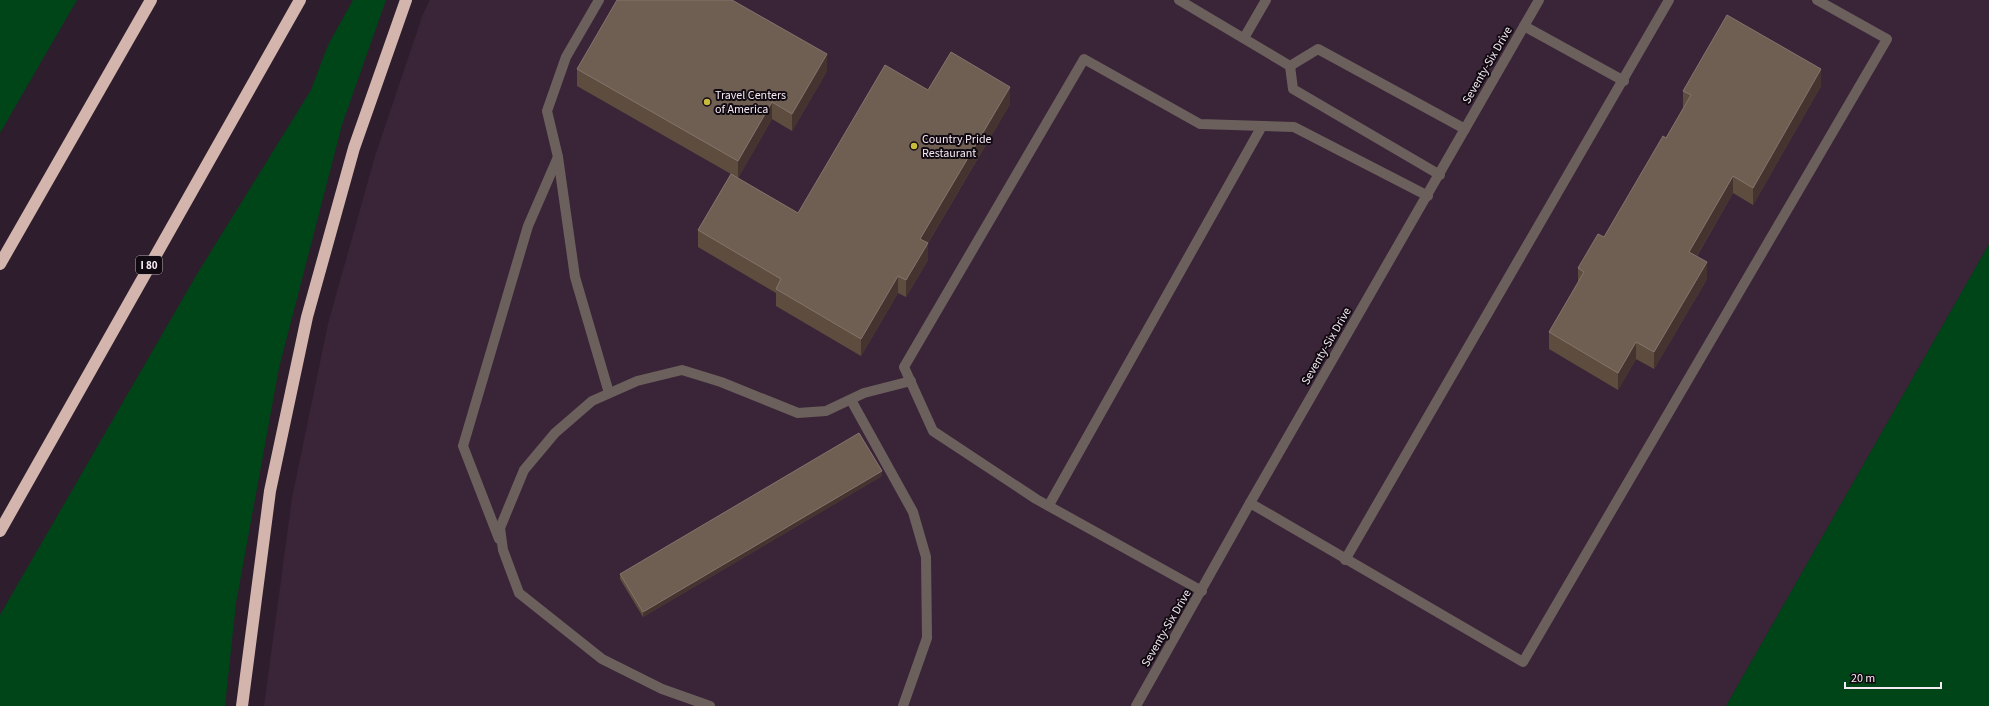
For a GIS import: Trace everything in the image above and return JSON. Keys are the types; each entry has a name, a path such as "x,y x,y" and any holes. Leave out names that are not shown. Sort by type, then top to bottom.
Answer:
{"highway":[{"path":"0,264 151,0"},
{"name":"I 80","path":"0,531 300,0"},
{"path":"242,706 270,491 307,318 354,148 406,0"}],"street":[{"path":"599,0 566,57 547,111 558,157 575,277 609,393"},
{"path":"1179,0 1290,66"},
{"path":"1244,38 1266,0"},
{"name":"Seventy-Six Drive","path":"1136,706 1202,591 1250,503 1428,196 1539,0"},
{"path":"1345,560 1624,81 1669,0"},
{"path":"1250,503 1345,560 1523,662 1887,39 1817,0"},
{"path":"1524,26 1624,81"},
{"path":"1290,66 1318,49 1465,129"},
{"path":"1202,591 1036,499 933,431 904,367 1084,59 1200,124 1294,127 1428,196"},
{"path":"1290,66 1293,89 1440,175"},
{"path":"1049,505 1262,126"},
{"path":"558,157 528,226 463,446 519,593 602,659 662,689 710,706"},
{"path":"503,550 500,528 524,470 555,433 592,401 637,381 682,370 727,385 798,413 826,411 864,393 911,382"},
{"path":"850,400 913,512 926,557 927,638 904,706"}],"shaded area":[{"path":"430,0 1989,0 1989,244 1726,706 264,706 292,498 328,324 375,156 423,14"}],"green space":[{"path":"0,0 77,0 0,133"},
{"path":"353,0 386,0 342,125 279,368 236,603 225,706 0,706 0,615 197,274 311,90 328,45"},
{"path":"1989,244 1989,706 1726,706"}],"building":[{"name":"Travel Centers of America","path":"617,0 732,0 827,54 792,114 772,102 738,161 577,69"},
{"path":"1727,15 1821,69 1753,188 1733,176 1689,252 1707,262 1654,352 1636,342 1618,373 1549,332 1584,272 1578,268 1598,234 1604,237 1663,136 1666,138 1691,95 1683,91"},
{"path":"951,52 1010,87 920,239 928,243 906,280 898,276 861,339 776,289 781,279 698,230 731,174 798,213 885,65 928,90"},
{"path":"859,433 882,471 643,612 620,574"}],"place":[{"name":"Travel Centers of America","path":"707,102"},
{"name":"Country Pride Restaurant","path":"914,146"}]}
